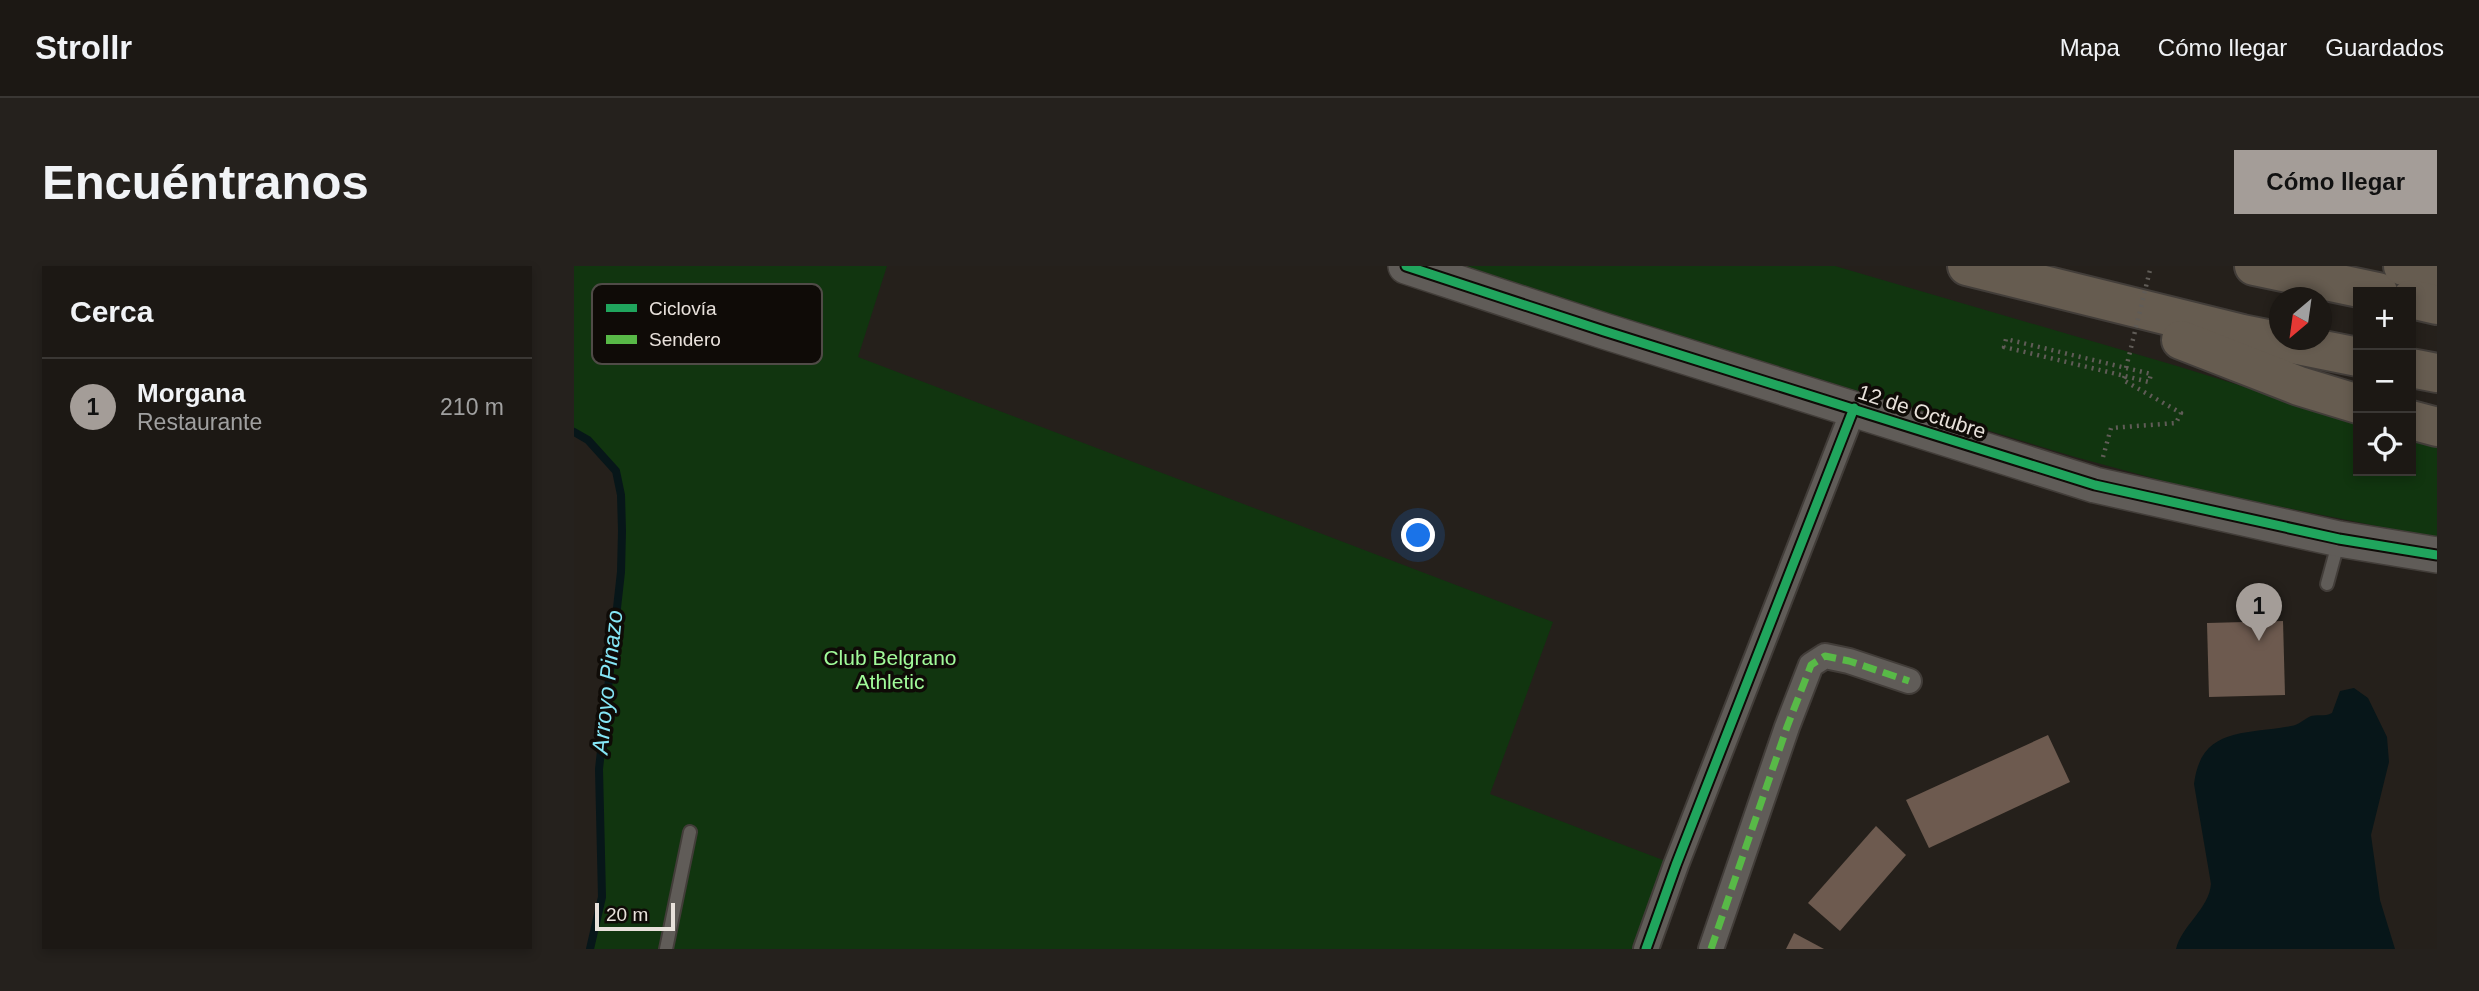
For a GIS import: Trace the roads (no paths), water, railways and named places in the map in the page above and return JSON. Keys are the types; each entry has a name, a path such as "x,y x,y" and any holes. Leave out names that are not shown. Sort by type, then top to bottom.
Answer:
{"highway":[{"path":"1967,266 2242,334 2353,356"},
{"path":"2254,266 2354,287"},
{"path":"2403,266 2437,270"},
{"path":"2049,288 2299,386 2353,402"},
{"path":"2416,300 2437,305"},
{"path":"2416,369 2437,373"},
{"path":"2416,421 2437,427"}],"street":[{"name":"12 de Octubre","path":"1406,266 2095,485 2339,539 2437,555"},
{"path":"1646,949 1676,864 1854,408"},
{"path":"1711,949 1811,665 1825,656 1909,681"}],"lane":[{"path":"2327,584 2339,539"},
{"path":"666,949 690,832"}],"waterway":[{"name":"Arroyo Pinazo","path":"574,432 588,440 616,471 621,495 621,572 599,769 602,897 590,949"}],"place":[{"name":"Morgana","path":"2259,641"}],"park label":[{"name":"Club Belgrano Athletic","path":"890,670"}]}
